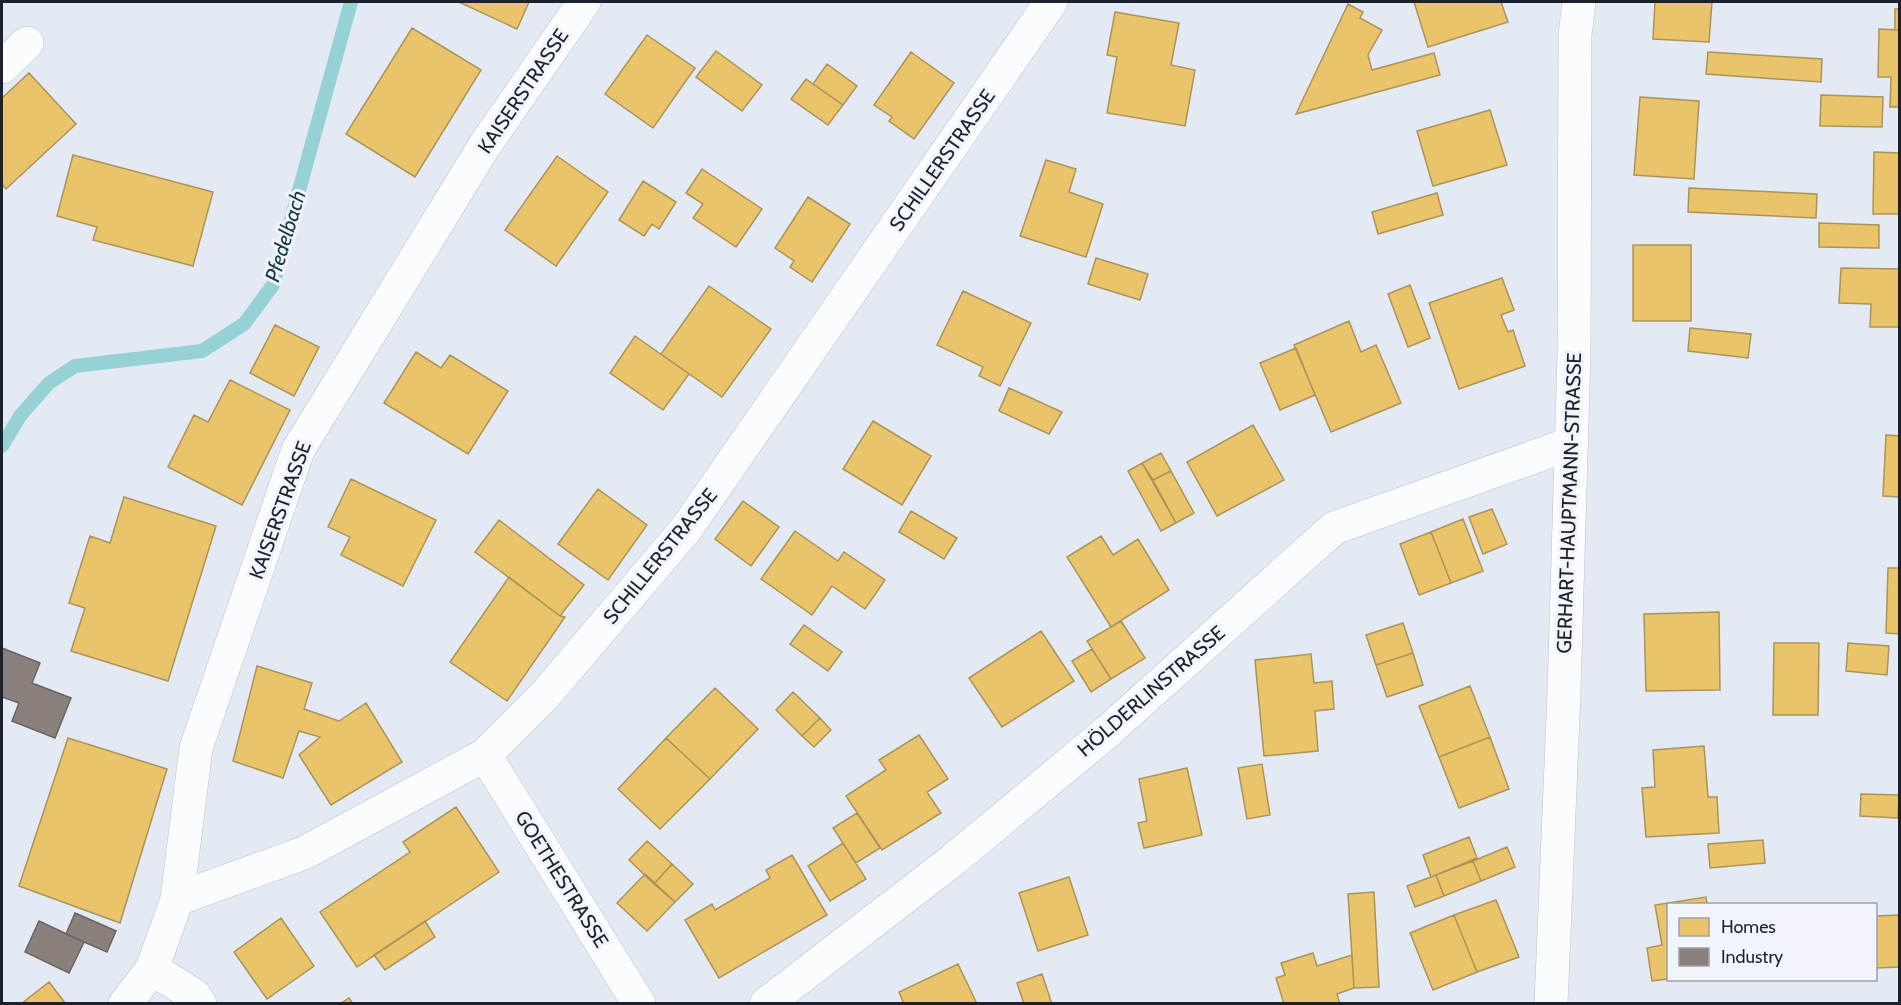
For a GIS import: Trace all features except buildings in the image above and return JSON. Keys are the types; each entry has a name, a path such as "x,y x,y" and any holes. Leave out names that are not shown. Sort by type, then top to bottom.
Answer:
{"street":[{"name":"KAISERSTRASSE","path":"125,1004 152,969 177,898 196,748 298,450 485,145 584,2"},
{"name":"SCHILLERSTRASSE","path":"177,898 304,853 485,755 544,695 686,529 1051,2"},
{"name":"GERHART-HAUPTMANN-STRASSE","path":"1551,1004 1564,693 1570,444 1575,35 1579,2"},
{"path":"2,67 27,43"},
{"name":"HÖLDERLINSTRASSE","path":"766,1004 953,860 1107,732 1334,528 1570,444"},
{"name":"GOETHESTRASSE","path":"485,755 639,1004"},
{"path":"152,969 194,995 200,1004"}],"waterway":[{"name":"Pfedelbach","path":"2,446 20,416 49,383 75,366 202,351 244,324 273,285 351,2"}]}
